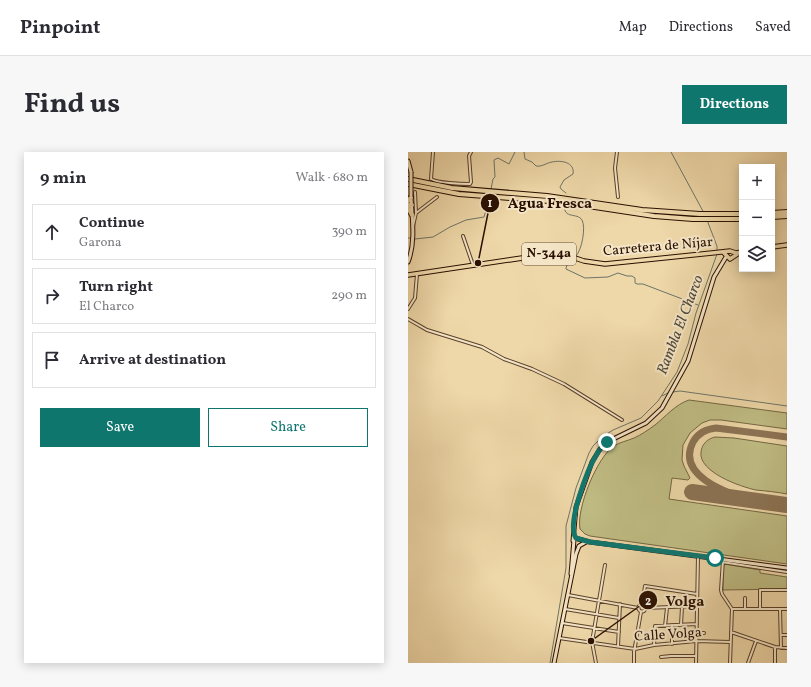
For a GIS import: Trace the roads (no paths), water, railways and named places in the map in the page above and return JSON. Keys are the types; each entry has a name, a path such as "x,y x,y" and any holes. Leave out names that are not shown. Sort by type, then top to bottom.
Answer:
{"highway":[{"path":"408,179 417,182 466,190 548,196 701,217"},
{"path":"408,185 476,196 562,202 654,216 739,219"},
{"path":"408,201 411,197"},
{"path":"409,206 414,214"},
{"path":"775,213 787,212"},
{"path":"709,217 739,214"},
{"path":"775,217 787,216"}],"main road":[{"path":"408,161 411,172 411,197 409,206"},
{"path":"408,262 411,249 414,214"},
{"path":"775,247 787,245"},
{"name":"Carretera de Níjar","path":"408,275 549,254 563,254 589,262 604,264 712,252 728,252 734,255"},
{"name":"Carretera de Níjar","path":"722,252 727,257"},
{"name":"Carretera de Níjar","path":"727,257 728,252"},
{"name":"Carretera de Níjar","path":"727,257 739,254"},
{"path":"571,581 573,533 576,507 592,462 600,449 607,442 646,423 662,408 688,361 713,281 727,257"},
{"path":"554,663 576,554 580,545 580,541 573,533"},
{"path":"573,542 578,539 590,542 715,558 723,561 787,568"},
{"path":"573,542 575,546 590,542"}],"street":[{"path":"433,152 432,178 441,182 462,184 470,184 471,182 469,156 471,152"},
{"path":"617,152 615,172 618,197"},
{"path":"414,214 415,192"},
{"path":"414,214 437,197"},
{"path":"463,236 473,265"},
{"path":"408,309 415,298 417,274"},
{"path":"408,319 427,330 482,347 504,359 532,369 557,381 622,420"},
{"path":"696,663 698,556"},
{"path":"730,663 732,609 723,597 721,590 723,561 787,572"},
{"path":"596,663 592,642 605,565"},
{"path":"638,608 642,605 645,586 697,594"},
{"path":"760,609 760,590 787,590"},
{"path":"568,595 638,608 641,612"},
{"path":"745,598 745,608"},
{"path":"618,646 620,604"},
{"path":"642,605 645,608 697,606"},
{"path":"681,625 682,607"},
{"path":"634,663 641,612 644,611 645,608"},
{"path":"665,626 667,608"},
{"path":"565,609 619,618"},
{"path":"732,609 787,609"},
{"path":"780,609 781,648"},
{"path":"562,623 619,632"},
{"path":"654,646 655,626 697,624"},
{"path":"672,625 672,644"},
{"path":"731,632 775,648 787,648"},
{"path":"697,633 704,633"},
{"path":"781,635 787,635"},
{"name":"Calle Volga","path":"559,638 635,649 696,641 730,642"},
{"path":"748,663 756,641"},
{"path":"775,648 775,663"},
{"path":"661,657 696,656"}],"waterway":[{"path":"491,189 493,179 495,177 494,160 498,158 509,164 515,152"},
{"path":"524,152 525,159 532,162 536,166 556,161 570,164 573,174 564,180 560,187 566,193"},
{"name":"Rambla El Charco","path":"671,152 704,213"},
{"path":"415,239 433,237 466,220 484,217 489,199"},
{"path":"564,205 566,213 577,216 583,223 584,228 582,244 576,256"},
{"name":"Rambla El Charco","path":"707,220 717,246 717,251"},
{"name":"Rambla El Charco","path":"550,663 566,568 566,526 576,488 589,453 593,446 602,437 613,430 641,418 658,401 677,372 688,344 696,313 717,254"},
{"path":"573,259 569,262 566,269 585,278 608,277 618,273 632,276 635,278 635,283 637,284 643,284 698,305"},
{"path":"673,392 680,391 787,406"},
{"name":"Rambla El Charco","path":"662,396 668,393"}],"place":[{"name":"Agua Fresca","path":"478,263"},
{"name":"Volga","path":"591,641"}]}
